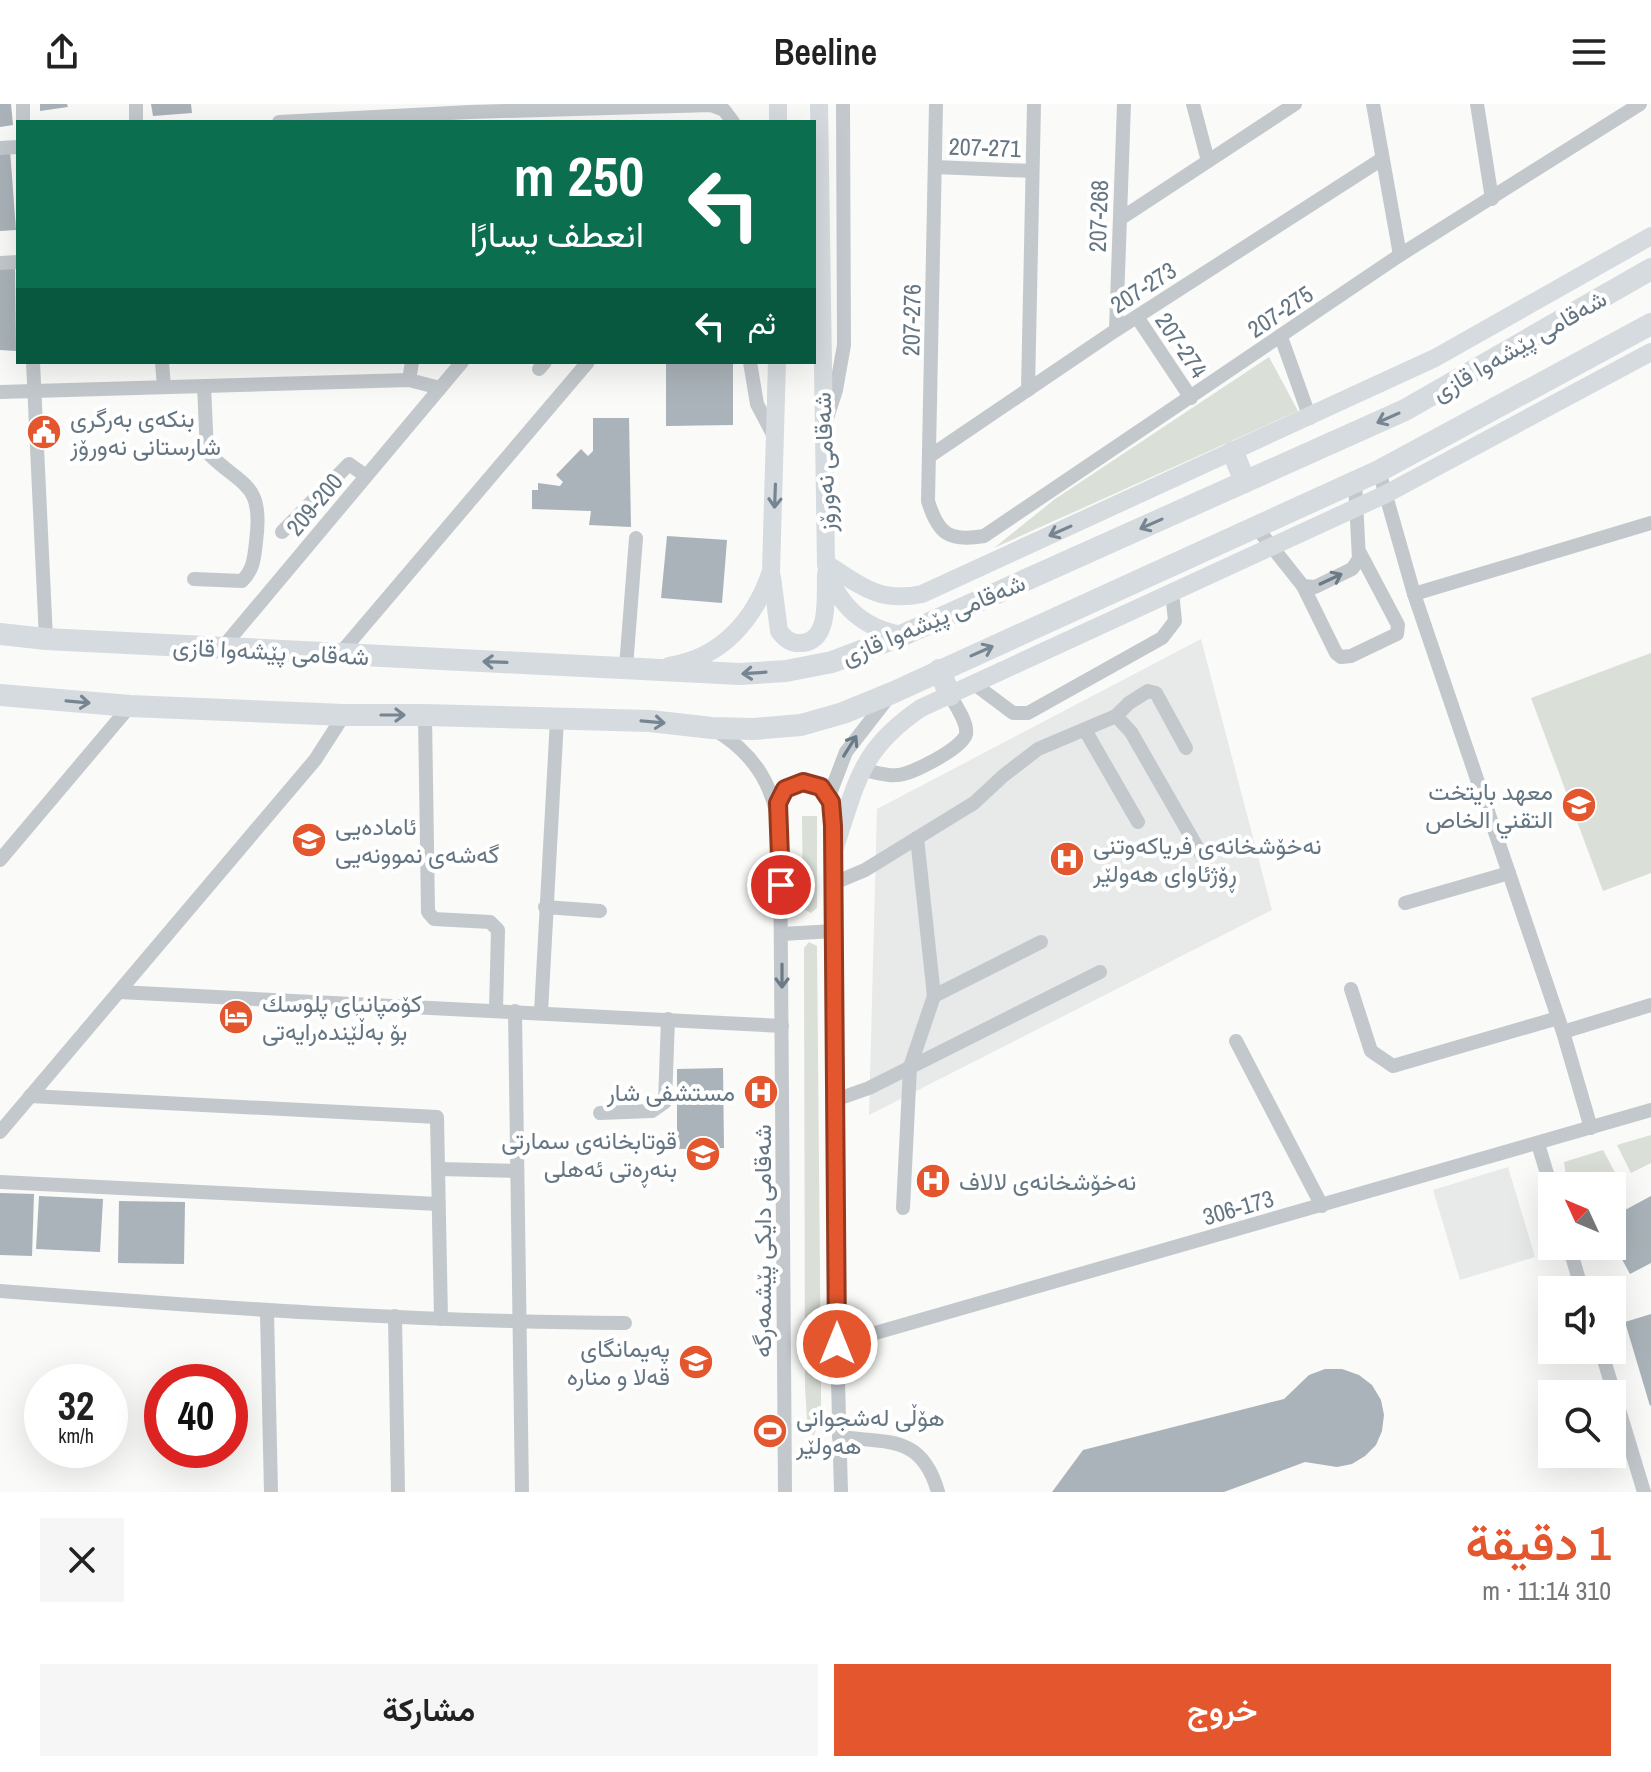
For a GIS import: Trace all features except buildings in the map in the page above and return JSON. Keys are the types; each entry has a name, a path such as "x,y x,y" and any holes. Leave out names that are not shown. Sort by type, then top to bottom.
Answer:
{"highway":[{"name":"شەقامی پێشەوا قازی","path":"0,634 339,655 740,674 786,671 832,662 903,635 1405,410 1651,269"},
{"name":"شەقامی پێشەوا قازی","path":"0,695 130,706 344,715 650,721 754,729 801,725 843,713 892,693 1379,471 1651,324"},
{"path":"1233,452 1245,482"},
{"path":"939,670 950,695"}],"main road":[{"name":"شەقامی نەورۆز","path":"819,104 827,564 837,593 849,610 874,627 903,635"},
{"path":"771,571 777,628 787,640 802,643 813,640 822,627 827,564 881,596 902,598 922,594 1435,358 1651,236"},
{"path":"834,850 862,770 877,743 921,708 1386,494 1651,352"},
{"name":"شەقامی نەورۆز","path":"656,668 690,661 721,646 753,613 764,592 771,571 777,364"}],"street":[{"path":"823,429 836,390 844,345 843,104"},
{"name":"207-276","path":"936,104 928,501 932,516 943,533"},
{"path":"1028,390 1034,104"},
{"name":"207-268","path":"1116,330 1124,104"},
{"path":"1193,104 1208,161"},
{"path":"1373,104 1400,255"},
{"path":"1477,104 1492,199"},
{"name":"207-275","path":"943,533 963,539 984,536 1400,255 1640,104"},
{"path":"292,120 348,111 402,119 470,108 711,105 724,110 732,120"},
{"path":"1120,219 1291,105"},
{"name":"207-273","path":"930,456 1116,330 1382,159"},
{"name":"207-271","path":"935,167 1032,171"},
{"name":"207-274","path":"1137,317 1191,398"},
{"path":"1281,337 1310,418"},
{"path":"33,364 46,639"},
{"path":"162,364 164,387"},
{"path":"409,380 412,364"},
{"name":"209-200","path":"223,647 460,364"},
{"path":"339,655 586,364"},
{"path":"750,364 757,404 777,441"},
{"path":"0,392 409,380 440,388"},
{"path":"194,579 242,581 252,570 259,521 256,496 207,452 204,386"},
{"path":"282,532 349,464 366,476"},
{"path":"1379,471 1414,594 1560,1025 1591,1128"},
{"path":"1303,586 1315,587 1356,565 1360,553 1355,482"},
{"path":"1414,594 1651,523"},
{"path":"1256,527 1303,586 1336,653 1341,657 1351,656 1397,634 1398,630 1424,623"},
{"path":"626,667 636,538"},
{"path":"1360,553 1398,630"},
{"path":"973,683 1013,713 1028,713 1162,638 1175,621 1172,592"},
{"path":"834,883 865,870 974,803 1038,749 1116,716 1148,691 1156,693 1186,748"},
{"path":"841,1492 831,802 835,777 846,752 892,693"},
{"path":"862,770 898,776 931,762 962,742 967,732 950,695"},
{"path":"0,860 130,706"},
{"path":"0,1132 315,760 344,715"},
{"path":"425,715 428,912 434,919 490,922 498,930 496,1010"},
{"path":"1116,716 1131,732 1205,861"},
{"path":"541,1012 557,719"},
{"name":"شەقامی دایکی پێشمەرگە","path":"712,728 752,760 778,810 782,934 785,1492"},
{"path":"1085,730 1138,822"},
{"path":"778,810 785,789 803,782 821,787 831,802"},
{"path":"903,1208 910,1067 934,996 917,838"},
{"path":"1405,903 1509,873"},
{"path":"545,907 600,911"},
{"path":"782,934 834,931"},
{"path":"934,996 1041,942"},
{"path":"835,1100 869,1088 1100,972"},
{"path":"1351,989 1371,1051 1393,1066 1651,1005"},
{"path":"119,992 782,1026"},
{"path":"515,1011 522,1492"},
{"path":"600,1113 652,1111 665,1102 668,1019"},
{"path":"1236,1041 1322,1206"},
{"path":"30,1096 437,1117 441,1319"},
{"name":"306-173","path":"837,1344 1651,1110"},
{"path":"1538,1144 1547,1172"},
{"path":"439,1169 517,1171"},
{"path":"0,1182 438,1204"},
{"path":"0,1291 267,1312 625,1323"},
{"path":"267,1312 271,1492"},
{"path":"395,1316 398,1492"},
{"path":"1605,1364 1644,1492"},
{"path":"839,1437 904,1445 917,1452 932,1470 938,1492"}],"shaded area":[{"path":"1269,357 1298,411 994,548 1055,499"},
{"name":"نەخۆشخانەی فریاکەوتنی ڕۆژئاوای هەولێر","path":"1201,639 1272,910 869,1115 877,809"},
{"path":"1651,653 1651,873 1603,891 1531,698"},
{"path":"802,816 817,816 817,908 811,913 803,909"},
{"path":"809,942 817,946 821,1416 814,1435 807,1419 805,1387 804,948"},
{"path":"1651,1135 1651,1163 1631,1173 1617,1145"},
{"path":"1603,1150 1615,1172 1565,1172 1564,1162"},
{"path":"1508,1167 1535,1257 1460,1280 1433,1190"}],"place":[{"name":"بنکەی بەرگری شارستانی نەورۆز","path":"44,432"},
{"name":"معهد بايتخت التقني الخاص","path":"1579,805"},
{"name":"ئامادەیی گەشەی نموونەیی","path":"309,840"},
{"name":"نەخۆشخانەی فریاکەوتنی ڕۆژئاوای هەولێر","path":"1067,859"},
{"name":"کۆمپانیای پلوسك بۆ بەڵێندەرایەتی","path":"236,1017"},
{"name":"مستشفى شار","path":"761,1092"},
{"name":"قوتابخانەی سمارتی بنەڕەتی ئەهلی","path":"703,1154"},
{"name":"نەخۆشخانەی لالاف","path":"933,1181"},
{"name":"پەیمانگای قەلا و منارە","path":"696,1362"},
{"name":"هۆڵی لەشجوانی هەولێر","path":"770,1431"}],"route":[{"path":"781,885 778,803 782,793 793,784 812,783 827,793 833,826 837,1344"}]}
